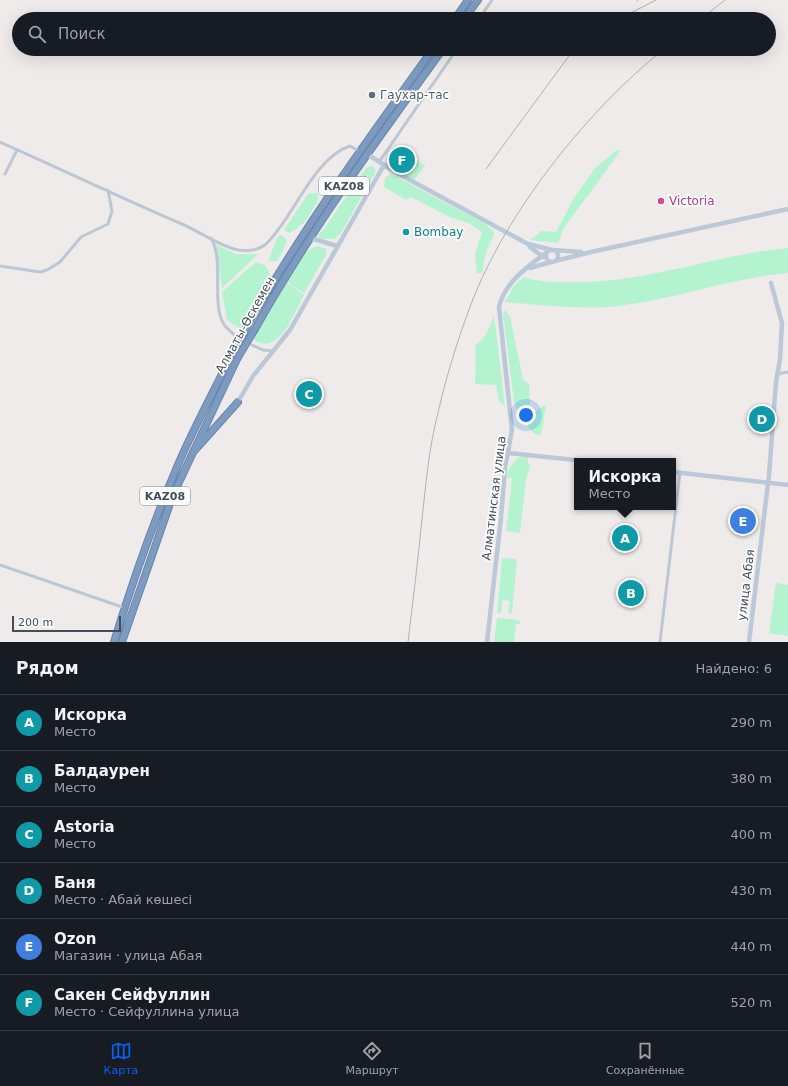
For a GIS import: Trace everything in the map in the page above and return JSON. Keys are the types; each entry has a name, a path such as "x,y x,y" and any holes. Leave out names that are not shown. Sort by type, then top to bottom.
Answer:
{"highway":[{"path":"460,12 468,0"},
{"path":"469,12 478,0"},
{"name":"Алматы-Өскемен","path":"114,642 175,472 247,326 278,273 359,151 428,56"},
{"name":"Алматы-Өскемен","path":"122,642 174,495 238,359 284,277 367,154 438,56"},
{"path":"193,452 238,402"}],"street":[{"path":"484,12 492,0"},
{"path":"379,162 452,56"},
{"path":"0,142 108,190 233,249 243,251 254,250 264,245 273,235 309,184 333,155 350,146 359,151"},
{"path":"5,174 17,150"},
{"path":"367,154 384,165 528,244 542,256 554,261"},
{"path":"238,402 243,396 253,376 290,330 384,165"},
{"path":"0,266 40,272 60,262 81,237 108,224 112,210 108,190"},
{"path":"526,270 554,261 591,252 788,209"},
{"path":"211,238 215,249 220,314 226,327 237,337"},
{"path":"311,238 337,246"},
{"path":"528,244 551,250 591,252"},
{"path":"547,259 551,250"},
{"path":"551,250 558,255 554,261"},
{"name":"Алматинская улица","path":"487,642 505,468 512,430 499,308 507,289 526,270 551,250"},
{"name":"улица Абая","path":"749,642 768,482 777,374 780,359 782,323 771,283"},
{"path":"252,345 263,350 274,351"},
{"path":"777,374 788,372"},
{"path":"508,453 574,460"},
{"path":"676,472 788,485"},
{"path":"676,506 680,472"},
{"path":"660,642 676,510"},
{"path":"0,565 125,608"}],"green space":[{"path":"617,150 621,150 564,228 558,243 530,240 542,231 556,232 574,198 595,168"},
{"path":"407,153 425,166 414,180 404,175 403,159"},
{"path":"373,166 376,171 341,233 334,239 322,239 317,236 324,229 366,168"},
{"path":"391,174 486,224 494,232 484,259 482,273 477,273 475,254 482,232 469,223 452,218 411,197 406,200 384,187 385,178"},
{"path":"317,193 319,197 317,202 304,223 289,233 284,230 308,194"},
{"path":"282,235 287,240 282,253 277,261 268,261 278,236"},
{"path":"216,245 236,254 258,254 222,288"},
{"path":"317,246 326,249 326,255 304,293 291,285 287,280 307,251"},
{"path":"788,248 788,273 745,279 660,299 604,307 562,307 505,302 513,287 524,277 541,281 558,282 624,279 733,257"},
{"path":"256,262 266,266 270,275 240,329 227,320 222,292"},
{"path":"286,282 304,295 290,322 278,338 270,343 262,343 252,339"},
{"path":"505,310 510,317 523,379 529,384 530,404 525,411 518,411 514,401 503,314"},
{"path":"494,315 505,407 499,401 496,385 475,384 476,344 485,335"},
{"path":"544,405 546,406 541,435 538,435 533,433 528,425 528,422"},
{"path":"528,456 528,463 530,466 526,480 520,533 506,531 512,478 507,478 508,470 517,458"},
{"path":"502,558 517,559 512,613 508,613 510,601 503,600 501,613 497,613"},
{"path":"776,583 788,585 788,636 769,633"},
{"path":"497,618 519,620 520,624 516,624 514,642 494,642"}],"railway":[{"path":"633,12 656,0"},
{"path":"710,12 725,0"},
{"path":"486,169 569,56"},
{"path":"408,642 426,479 432,439 450,368 475,294 491,260 510,227 531,193 555,161 581,129 608,100 656,56"}],"place":[{"name":"Гаухар-тас","path":"372,95"},
{"name":"Сакен Сейфуллин","path":"402,160"},
{"name":"Victoria","path":"661,201"},
{"name":"Bombay","path":"406,232"},
{"name":"Astoria","path":"309,394"},
{"name":"Баня","path":"762,419"},
{"name":"Ozon","path":"743,521"},
{"name":"Искоркa","path":"625,538"},
{"name":"Балдаурен","path":"631,593"}]}
